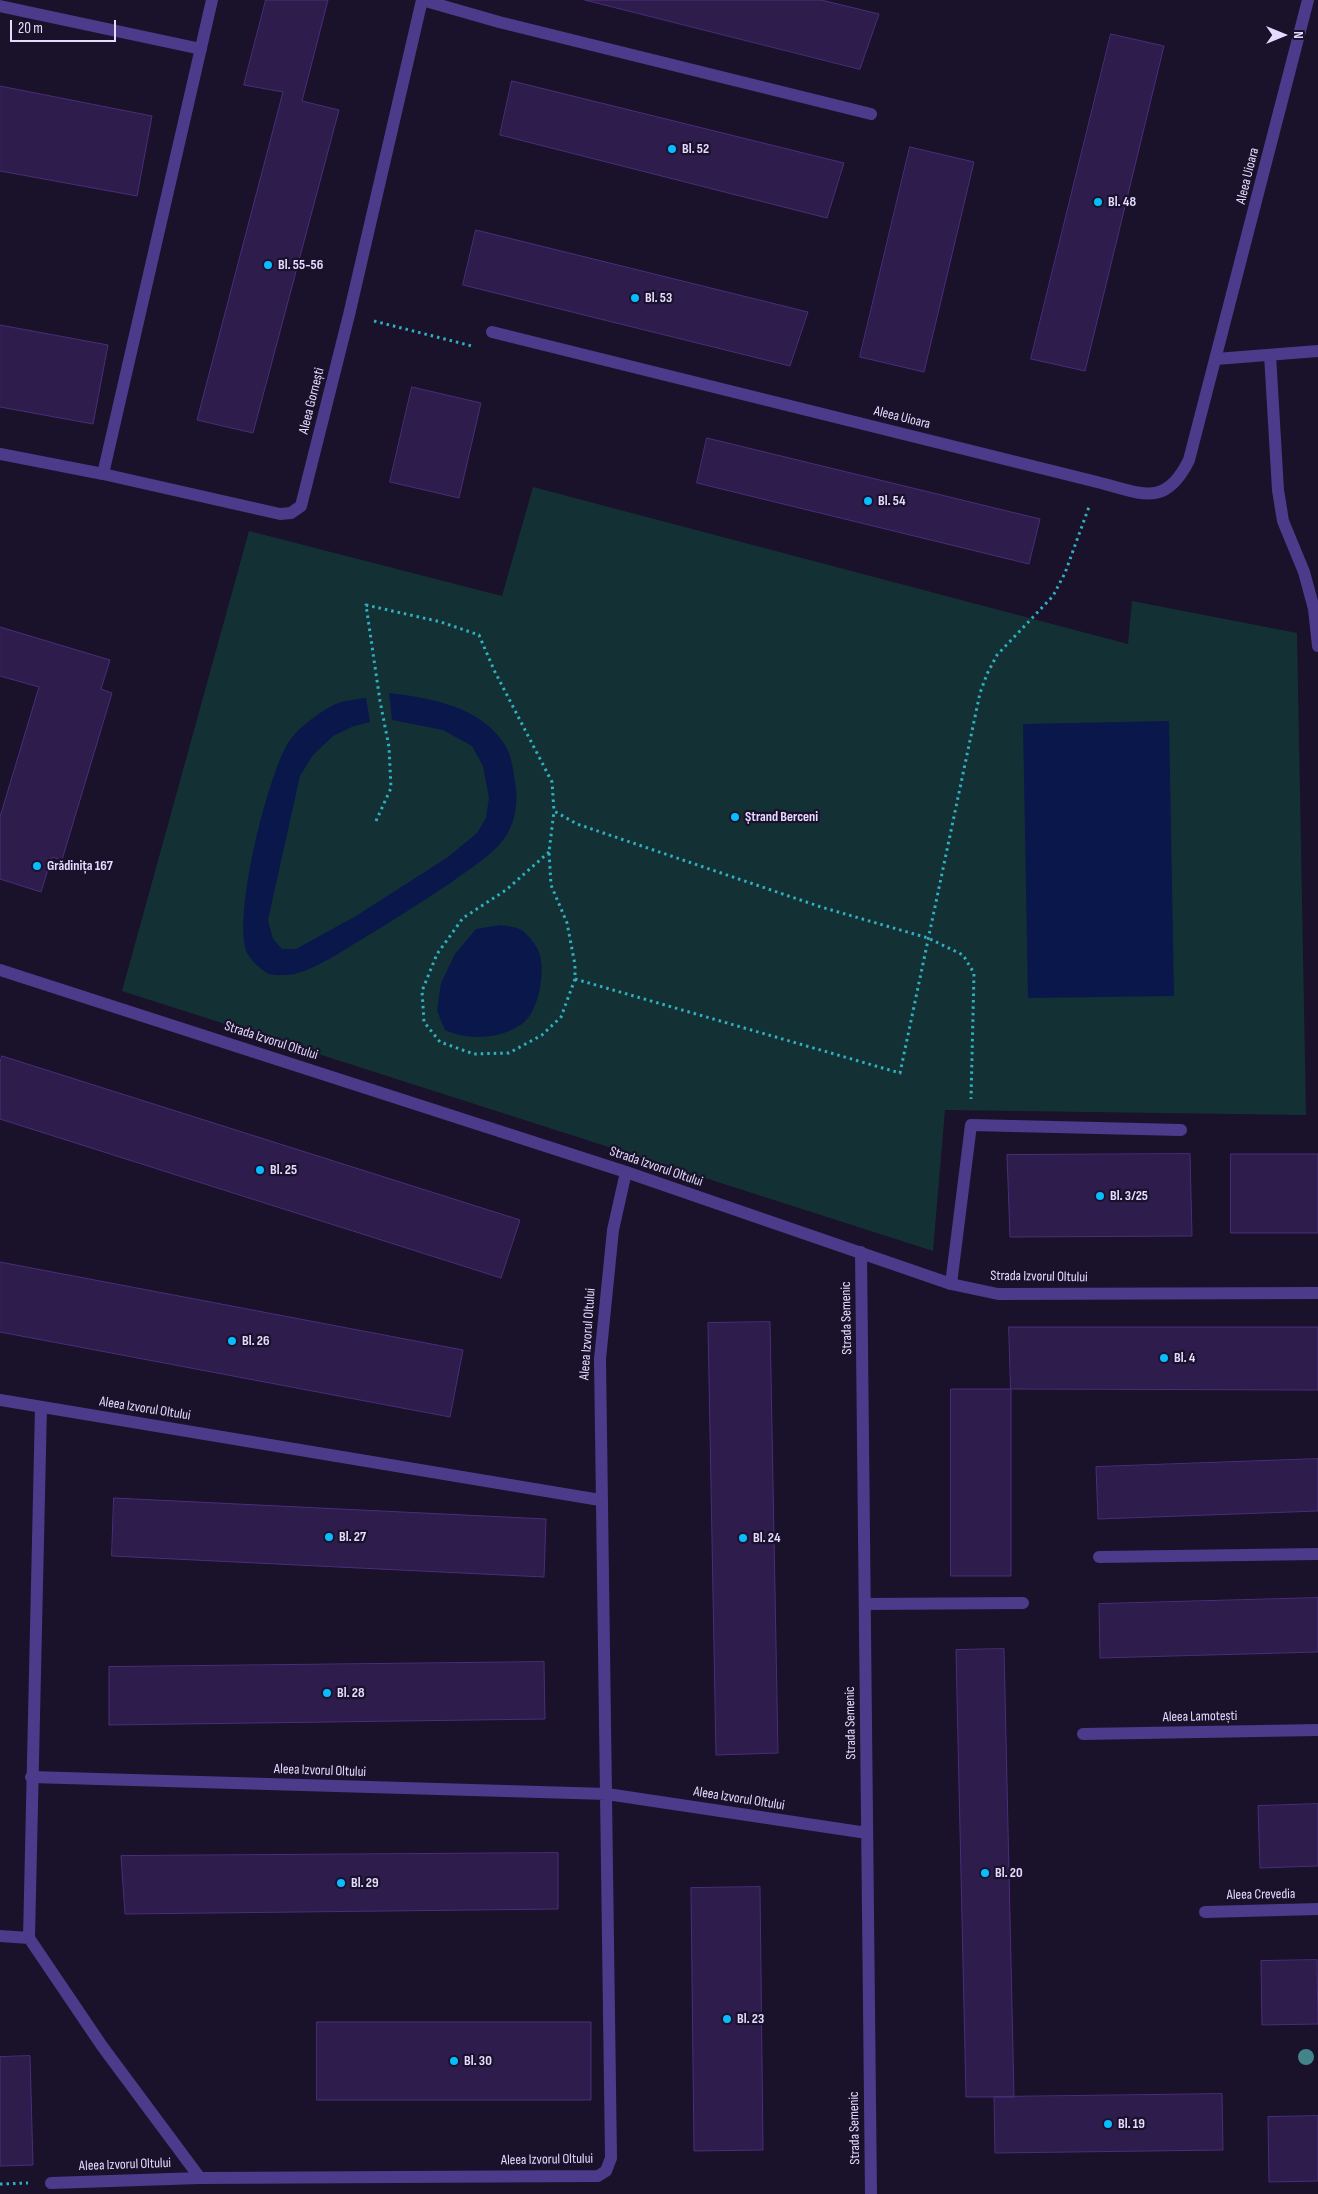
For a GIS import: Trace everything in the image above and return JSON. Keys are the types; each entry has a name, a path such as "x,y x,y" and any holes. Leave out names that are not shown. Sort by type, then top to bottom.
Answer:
{"street":[{"path":"103,474 212,0"},
{"path":"422,0 499,22 871,114"},
{"name":"Aleea Gornești","path":"0,454 103,474 280,514 291,513 301,506 349,315 422,0"},
{"name":"Aleea Uioara","path":"492,332 1097,482 1145,493 1163,492 1180,477 1189,460 1308,0"},
{"path":"0,6 201,49"},
{"path":"1216,359 1318,351"},
{"path":"1270,355 1278,490 1283,521 1304,572 1314,609 1318,646"},
{"name":"Strada Izvorul Oltului","path":"0,970 626,1172 951,1284 998,1294 1318,1293"},
{"path":"951,1284 971,1125 1181,1130"},
{"name":"Aleea Izvorul Oltului","path":"51,2182 200,2178 598,2176 606,2171 611,2158 607,1794 600,1500 600,1359 613,1230 626,1172"},
{"name":"Strada Semenic","path":"861,1252 871,2194"},
{"name":"Aleea Izvorul Oltului","path":"0,1400 600,1500"},
{"path":"0,1936 29,1938 31,1777 41,1407"},
{"path":"1100,1557 1318,1554"},
{"path":"865,1604 1023,1603"},
{"name":"Aleea Lamotești","path":"1083,1734 1318,1730"},
{"name":"Aleea Izvorul Oltului","path":"31,1777 607,1794 867,1834"},
{"name":"Aleea Crevedia","path":"1205,1912 1318,1909"},
{"name":"Aleea Izvorul Oltului","path":"29,1938 102,2046 200,2178"}],"path":[{"path":"575,978 900,1073 980,693 997,655 1053,596 1065,573 1097,482"},
{"path":"376,821 391,788 391,780 389,747 380,702 366,605 441,622 479,634 494,670 552,782 554,811 549,852 551,885 567,923 576,965 575,978 561,1017 542,1035 509,1053 474,1054 440,1042 424,1022 422,991 437,954 463,918 506,890 549,852"},
{"path":"554,811 577,824 821,907 928,938 963,955 974,973 971,1125"}],"green space":[{"name":"Ștrand Berceni","path":"533,487 1128,644 1132,601 1297,633 1306,1115 945,1110 933,1251 122,991 249,531 502,596"}],"shaded area":[{"path":"389,693 437,701 453,706 483,721 495,732 507,749 513,768 516,807 509,831 499,845 481,861 449,884 336,955 303,971 292,974 269,974 255,964 246,950 243,931 248,877 262,814 280,760 292,737 319,713 341,702 366,698 370,722 354,726 333,736 313,755 300,776 268,920 273,939 282,949 296,949 356,916 448,857 477,833 486,818 489,798 483,766 472,746 443,730 392,720"},
{"path":"1169,721 1174,996 1028,998 1023,724"},
{"path":"500,925 523,931 539,952 542,970 540,991 533,1010 522,1024 504,1033 474,1037 454,1034 445,1030 437,1011 441,983 455,954 476,929"}],"building":[{"name":"Bl. 55-56","path":"266,0 328,0 302,101 339,110 253,433 197,420 283,92 244,85"},
{"path":"585,0 821,0 879,14 860,69"},
{"name":"Bl. 48","path":"1111,34 1164,46 1085,371 1031,359"},
{"name":"Bl. 52","path":"512,81 844,163 827,218 500,135"},
{"path":"0,86 152,116 137,196 0,171"},
{"path":"910,147 974,162 924,372 860,357"},
{"name":"Bl. 53","path":"476,230 808,312 790,366 463,285"},
{"path":"0,325 108,345 93,424 0,407"},
{"path":"412,387 481,403 459,498 390,482"},
{"name":"Bl. 54","path":"707,438 1040,519 1029,564 697,483"},
{"path":"0,627 110,660 101,689 112,693 62,860 52,857 41,892 0,879 0,817 39,687 0,676"},
{"name":"Bl. 25","path":"2,1056 520,1220 501,1278 0,1119 0,1063"},
{"name":"Bl. 3/25","path":"1190,1154 1192,1236 1010,1237 1007,1155"},
{"path":"1231,1154 1318,1154 1318,1233 1231,1233"},
{"name":"Bl. 26","path":"0,1262 463,1350 450,1417 0,1332"},
{"name":"Bl. 24","path":"770,1322 778,1753 716,1755 708,1323"},
{"name":"Bl. 4","path":"1009,1327 1318,1327 1318,1390 1011,1389"},
{"path":"951,1389 1011,1389 1011,1576 951,1576"},
{"path":"1318,1459 1318,1511 1098,1519 1096,1467"},
{"name":"Bl. 27","path":"114,1498 546,1519 544,1577 112,1556"},
{"path":"1318,1598 1318,1652 1100,1658 1099,1604"},
{"name":"Bl. 20","path":"1004,1649 1014,2097 966,2097 956,1650"},
{"name":"Bl. 28","path":"544,1662 545,1719 109,1725 109,1667"},
{"path":"1318,1804 1318,1866 1260,1868 1258,1806"},
{"name":"Bl. 29","path":"558,1853 558,1909 125,1914 121,1856"},
{"name":"Bl. 23","path":"760,1887 763,2150 694,2151 691,1888"},
{"path":"1317,1960 1318,2024 1262,2025 1261,1961"},
{"name":"Bl. 30","path":"317,2022 591,2022 591,2100 317,2100"},
{"path":"30,2056 33,2165 0,2166 0,2057"},
{"name":"Bl. 19","path":"1222,2094 1223,2150 995,2153 994,2097"},
{"path":"1318,2116 1318,2181 1269,2182 1268,2117"}],"place":[{"name":"Bl. 52","path":"672,149"},
{"name":"Bl. 48","path":"1098,202"},
{"name":"Bl. 55-56","path":"268,265"},
{"name":"Bl. 53","path":"635,298"},
{"name":"Bl. 54","path":"868,501"},
{"name":"Ștrand Berceni","path":"735,817"},
{"name":"Grădinița 167","path":"37,866"},
{"name":"Bl. 25","path":"260,1170"},
{"name":"Bl. 3/25","path":"1100,1196"},
{"name":"Bl. 26","path":"232,1341"},
{"name":"Bl. 4","path":"1164,1358"},
{"name":"Bl. 27","path":"329,1537"},
{"name":"Bl. 24","path":"743,1538"},
{"name":"Bl. 28","path":"327,1693"},
{"name":"Bl. 20","path":"985,1873"},
{"name":"Bl. 29","path":"341,1883"},
{"name":"Bl. 23","path":"727,2019"},
{"name":"Bl. 30","path":"454,2061"},
{"name":"Bl. 19","path":"1108,2124"}]}
